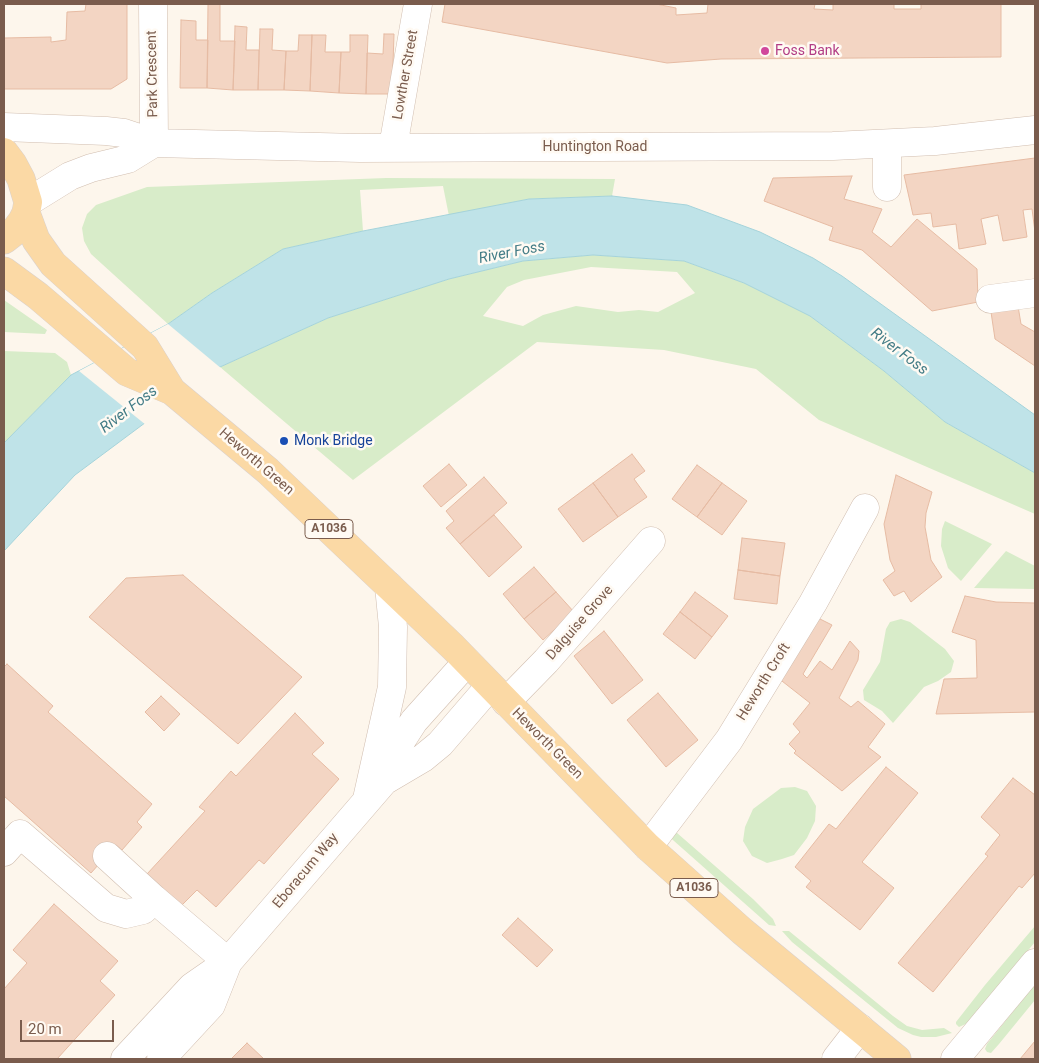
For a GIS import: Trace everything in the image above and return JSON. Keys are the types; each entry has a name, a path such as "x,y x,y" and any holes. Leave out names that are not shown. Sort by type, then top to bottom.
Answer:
{"main road":[{"name":"A1036","path":"4,152 21,179 36,240 53,264 145,347 172,391"},
{"path":"4,240 13,233 27,207"},
{"name":"A1036","path":"4,271 38,296 127,372 172,391"},
{"name":"Heworth Green","path":"172,391 268,472 389,586 467,662 648,847 742,932 897,1059"}],"street":[{"name":"Park Crescent","path":"153,4 154,144"},
{"name":"Lowther Street","path":"393,147 418,4"},
{"name":"Huntington Road","path":"4,126 124,133 154,144 360,148 833,146 935,141 1035,130"},
{"path":"27,207 70,176 91,168 128,159 154,144"},
{"path":"887,144 887,187"},
{"path":"990,299 1035,293"},
{"name":"Heworth Croft","path":"648,847 729,740 813,603 865,508"},
{"name":"Dalguise Grove","path":"498,694 546,661 651,541"},
{"path":"375,790 392,687 393,627 389,586"},
{"name":"Eboracum Way","path":"126,1059 192,987 228,962 375,790 401,739 426,706 467,662"},
{"name":"Eboracum Way","path":"375,790 423,758 498,694"},
{"path":"4,852 20,834 106,908 126,914 143,910 154,899"},
{"path":"107,856 228,962"},
{"name":"Eboracum Way","path":"161,1059 211,1005 228,962"},
{"path":"954,1059 1035,963"},
{"path":"836,1059 860,1028"}],"green space":[{"path":"386,178 615,179 612,196 529,199 449,216 443,186 360,190 363,231 283,249 212,293 168,324 91,254 84,241 82,228 87,214 96,205 147,187"},
{"path":"593,255 684,261 744,283 810,316 884,371 945,422 1035,473 1035,514 819,420 756,369 664,350 537,342 353,480 220,367 328,318 449,279 523,261","holes":["591,267 677,272 695,293 658,312 639,310 618,312 576,306 543,315 523,326 483,316 507,287 524,280"]},
{"path":"4,300 47,330 45,334 4,332"},
{"path":"4,351 55,353 67,362 71,375 4,443"},
{"path":"945,521 992,544 961,581 948,568 941,546 942,529"},
{"path":"1006,551 1035,566 1035,589 974,588"},
{"path":"901,619 910,622 945,649 954,661 951,672 938,681 924,687 893,723 882,711 864,700 863,690 880,662 886,629 890,622"},
{"path":"795,787 807,791 816,806 815,821 807,838 794,855 782,859 767,863 752,856 743,841 745,827 753,809 781,788"},
{"path":"669,826 753,899 773,919 776,926 769,925 665,833"},
{"path":"1035,926 1035,942 968,1023 959,1027 956,1022"},
{"path":"782,931 789,931 907,1026 922,1030 944,1028 952,1033 936,1037 921,1037 898,1028 792,942"},
{"path":"1035,984 1035,1000 991,1053 987,1052 985,1049 987,1044"}],"water":[{"name":"River Foss","path":"612,196 687,205 760,232 813,258 842,276 1035,415 1035,473 945,422 884,371 810,316 744,283 684,261 593,255 523,261 449,279 328,318 220,367 75,475 4,551 4,443 71,375 168,324 212,293 283,249 363,231 529,199"}],"pier":[{"path":"168,324 222,369 146,425 79,371"}],"building":[{"path":"86,4 127,4 127,79 111,89 4,89 4,38 51,37 51,42 66,40 67,12 85,11"},
{"path":"208,4 220,4 220,41 235,41 233,90 207,88"},
{"path":"445,4 656,4 676,8 676,15 707,13 708,4 815,4 814,9 833,10 833,4 894,4 894,9 921,9 921,4 1001,4 1001,57 721,59 667,63 442,22"},
{"path":"181,20 196,21 196,40 208,40 207,88 180,88"},
{"path":"235,26 247,27 246,50 259,50 258,90 233,90"},
{"path":"260,29 273,29 272,50 286,51 284,90 258,90"},
{"path":"384,34 394,34 392,94 366,94 367,53 383,54"},
{"path":"299,35 312,35 310,91 284,90 286,51 298,51"},
{"path":"312,35 326,35 325,52 341,52 339,93 310,91"},
{"path":"350,35 368,35 366,94 339,93 341,52 350,52"},
{"path":"1035,158 1035,232 1032,209 1023,210 1027,237 1003,241 998,215 981,219 986,244 959,249 956,224 933,227 931,213 913,215 904,175"},
{"path":"852,176 844,199 882,209 872,232 891,247 917,219 977,269 978,302 932,311 862,250 829,240 833,227 764,201 773,178"},
{"path":"1018,306 1021,324 1035,332 1035,366 995,339 991,312"},
{"path":"632,454 645,471 634,479 647,497 618,517 593,483"},
{"path":"449,464 467,485 441,507 423,486"},
{"path":"697,465 722,483 697,517 672,499"},
{"path":"896,475 932,492 926,513 925,527 931,560 942,577 911,602 904,591 894,596 883,580 895,571 890,560 884,524"},
{"path":"484,477 507,503 460,544 446,528 454,521 446,511"},
{"path":"593,483 618,517 583,542 558,509"},
{"path":"722,483 747,501 722,535 697,517"},
{"path":"494,515 522,547 489,577 460,544"},
{"path":"742,538 785,543 780,576 738,570"},
{"path":"534,567 556,592 524,619 503,594"},
{"path":"738,570 780,576 777,604 734,599"},
{"path":"183,575 302,677 238,744 89,617 126,578"},
{"path":"556,592 574,612 543,640 524,619"},
{"path":"695,592 728,616 712,637 680,612"},
{"path":"965,596 996,602 1035,603 1035,712 936,714 944,679 977,678 976,640 952,632"},
{"path":"680,612 712,637 695,659 663,634"},
{"path":"812,615 832,625 803,674 807,678 820,661 832,670 850,641 859,651 858,660 839,698 851,707 858,701 885,724 868,747 881,757 842,791 794,753 796,751 789,744 800,732 793,724 810,703 773,674"},
{"path":"604,631 643,680 612,704 574,656"},
{"path":"7,664 53,706 48,712 152,804 137,822 142,827 122,850 116,845 91,873 4,796 4,667"},
{"path":"658,693 698,740 666,767 627,720"},
{"path":"161,696 180,714 164,731 145,712"},
{"path":"295,713 324,743 312,754 339,779 264,864 259,860 216,907 197,890 180,907 147,874 205,811 199,807 231,771 236,776"},
{"path":"886,767 918,793 862,862 894,888 860,930 806,887 811,881 795,867 829,824 836,829"},
{"path":"1013,778 1035,795 1035,873 1022,888 1019,886 933,992 898,963 988,856 985,854 1000,835 981,817"},
{"path":"54,904 118,961 100,981 115,995 57,1059 4,1059 4,989 27,963 13,950"},
{"path":"518,918 553,950 537,967 502,935"},
{"path":"1035,1041 1035,1059 1020,1059"},
{"path":"247,1043 264,1059 231,1059"}],"place":[{"name":"Foss Bank","path":"765,51"},
{"name":"Monk Bridge","path":"284,441"}]}
